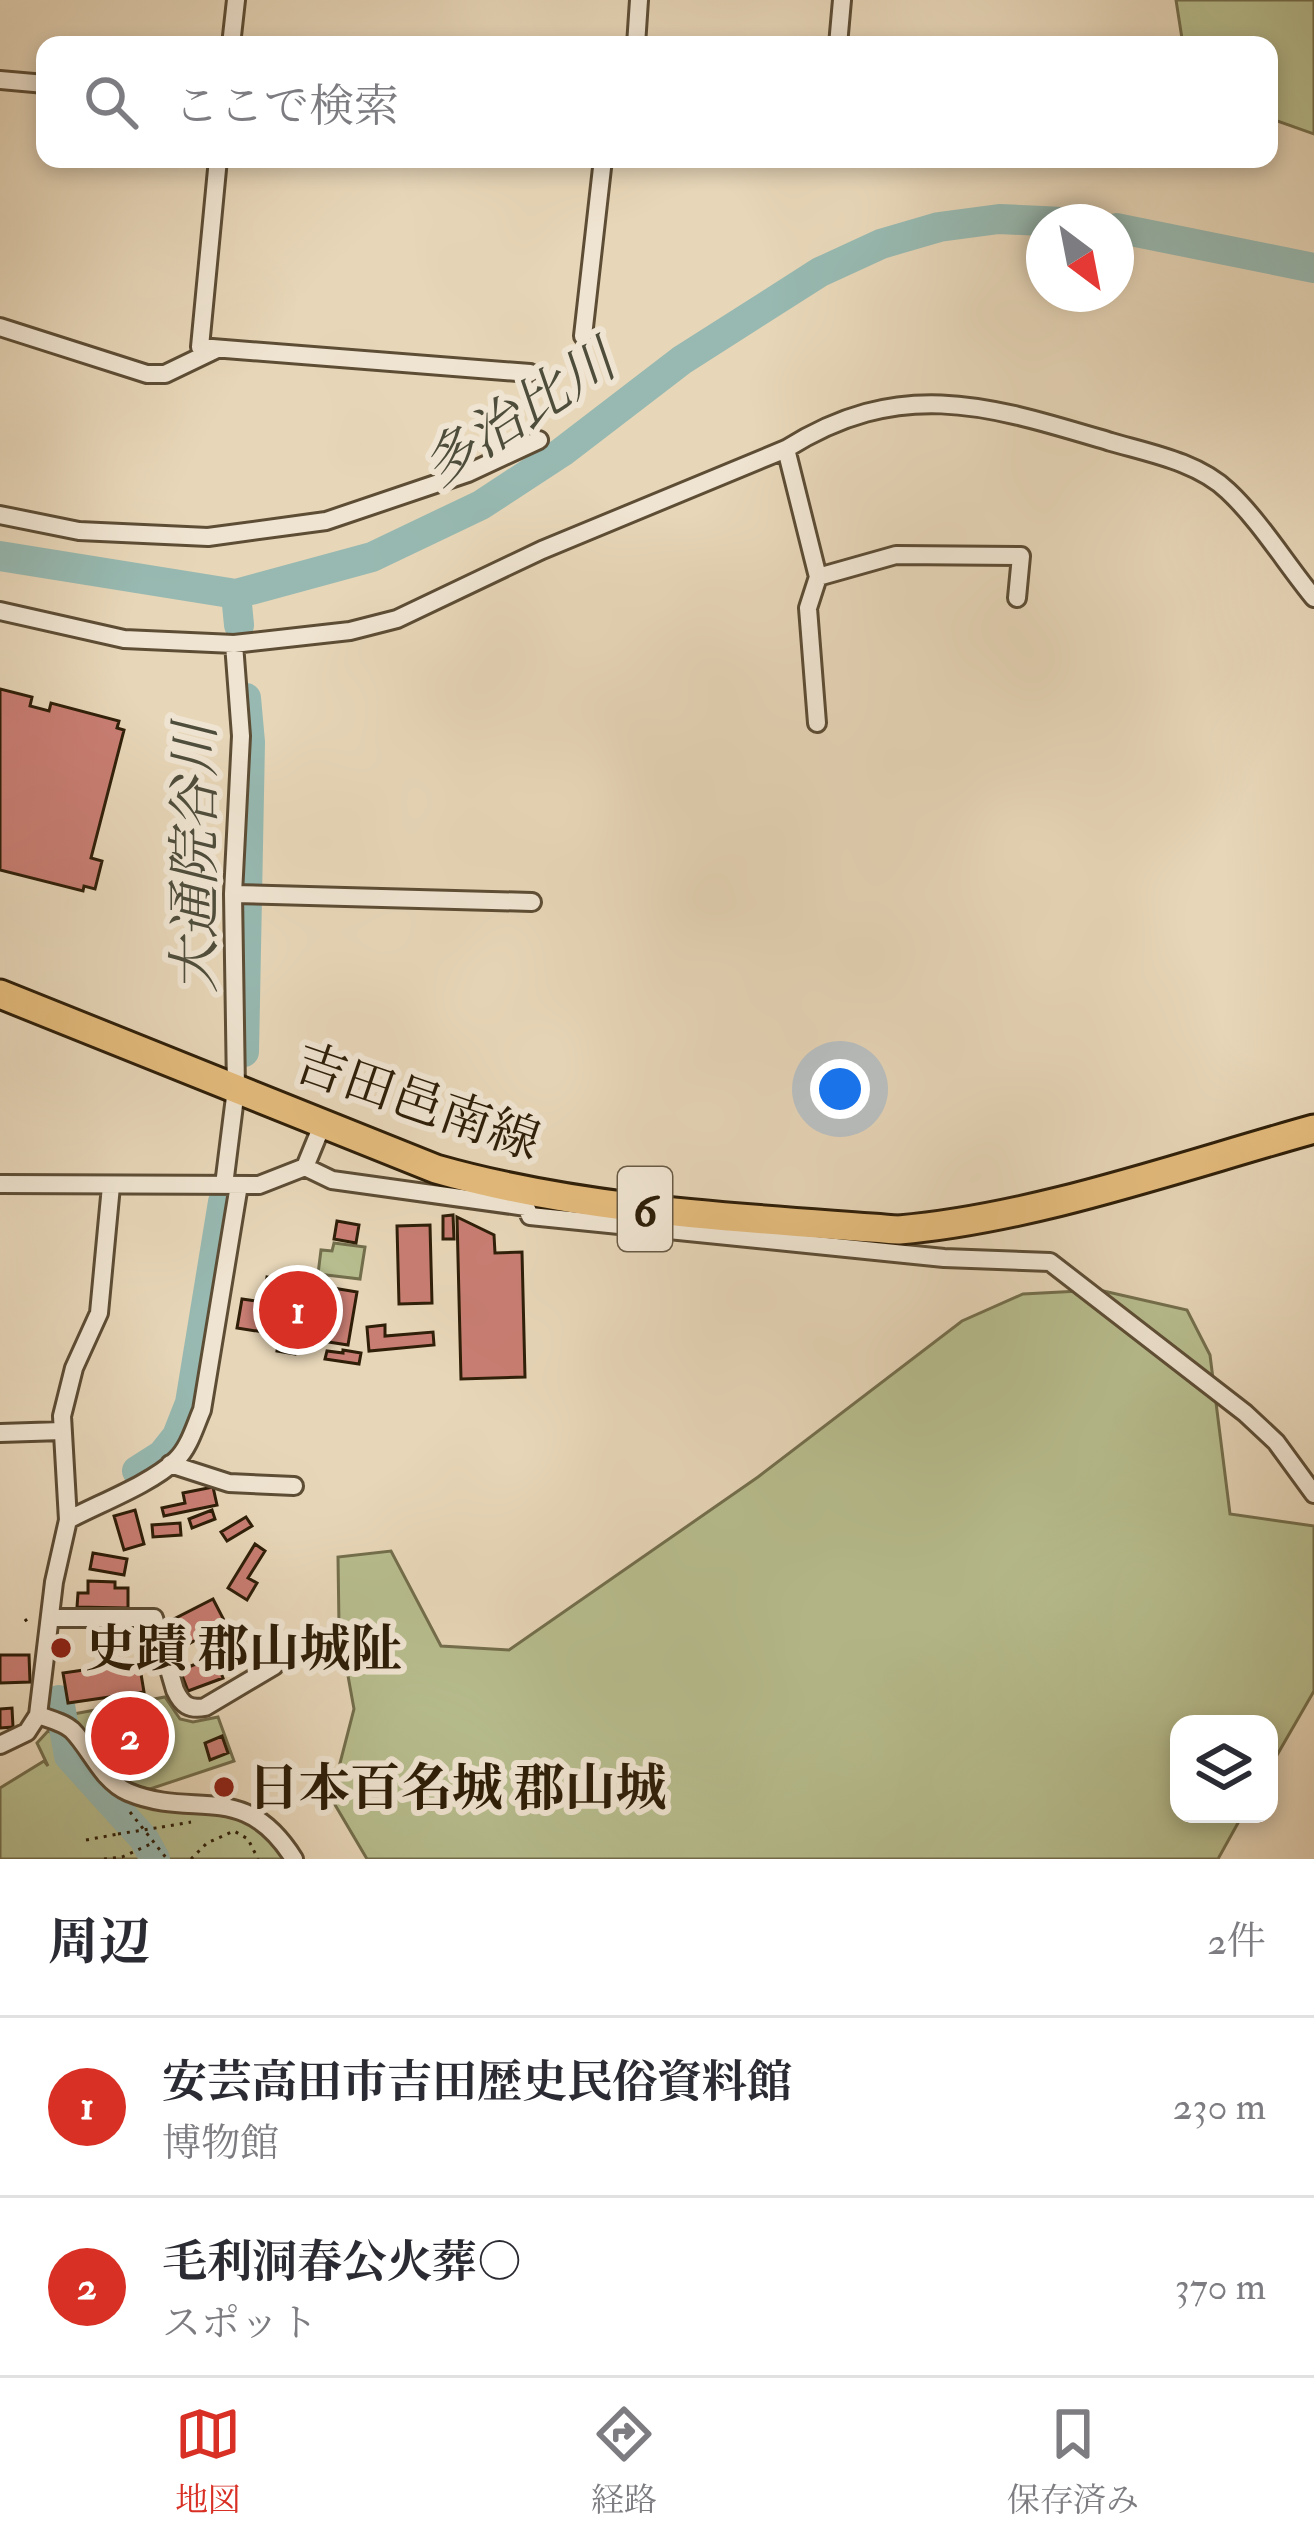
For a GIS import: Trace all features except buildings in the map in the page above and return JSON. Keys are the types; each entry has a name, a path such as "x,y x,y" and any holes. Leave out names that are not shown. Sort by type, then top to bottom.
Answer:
{"main road":[{"name":"吉田邑南線","path":"0,994 436,1169 591,1204 899,1230 946,1226 1014,1212 1314,1130"}],"street":[{"path":"232,36 236,0"},
{"path":"636,36 639,0"},
{"path":"839,36 842,0"},
{"path":"0,80 36,82"},
{"path":"217,168 200,347 530,373"},
{"path":"583,336 602,168"},
{"path":"0,327 146,374 165,374 218,349"},
{"path":"0,611 124,639 234,644 350,631 397,619 542,550 804,438 908,403 969,405 1014,413 1191,467 1227,490 1314,598"},
{"path":"0,515 79,531 208,537 326,521 468,472 539,440"},
{"path":"786,449 818,578 808,608 818,723"},
{"path":"818,578 896,555 1021,556 1017,598"},
{"path":"68,1520 178,1458 202,1410 231,1185 236,1090 233,894 241,736 234,644"},
{"path":"233,894 532,902"},
{"path":"0,1184 259,1185 305,1167 323,1123"},
{"path":"305,1167 332,1180 526,1207 530,1216 944,1258 1050,1262 1245,1413 1276,1442 1314,1494"},
{"path":"111,1186 99,1313 74,1368 62,1415 68,1520 54,1582 50,1720 111,1780 136,1794 213,1803 249,1814 279,1834 294,1859"},
{"path":"0,1433 62,1431"},
{"path":"170,1464 229,1484 294,1486"},
{"path":"52,1618 154,1618 175,1690 180,1701 195,1709 274,1666"},
{"path":"0,1744 50,1720"}],"path":[{"path":"93,1724 119,1717 124,1731"},
{"path":"136,1794 128,1810 167,1859"},
{"path":"86,1840 162,1827"},
{"path":"191,1859 207,1844 234,1831 248,1839 257,1859"},
{"path":"104,1859 155,1842"},
{"path":"144,1848 145,1859"}],"green space":[{"path":"1176,0 1314,0 1314,134 1278,121 1278,36 1182,36"},
{"path":"334,1243 365,1247 360,1279 318,1274 321,1250 332,1251"},
{"path":"1099,1290 1187,1310 1210,1355 1230,1514 1314,1526 1314,1691 1278,1753 1278,1715 1170,1715 1170,1823 1238,1823 1218,1859 367,1859 331,1798 354,1709 339,1626 338,1557 391,1551 441,1646 509,1650 758,1477 962,1321 1023,1294"},
{"path":"165,1697 180,1719 193,1722 218,1717 234,1761 150,1789 136,1786 103,1761 68,1715"},
{"path":"48,1731 71,1740 103,1782 247,1819 274,1839 286,1859 0,1859 0,1788 44,1761 48,1766 37,1743"}],"waterway":[{"name":"多治比川","path":"0,556 236,594 372,557 481,505 562,452 682,360 820,272 881,244 939,227 1026,220"},
{"name":"多治比川","path":"1134,232 1314,268"},
{"name":"大通院谷川","path":"236,594 239,625"},
{"name":"大通院谷川","path":"244,1052 250,742 246,698"},
{"name":"大通院谷川","path":"137,1471 162,1455 177,1436 190,1403 223,1202"},
{"name":"大通院谷川","path":"59,1700 69,1756 144,1839 155,1859"}],"place":[{"name":"安芸高田市吉田歴史民俗資料館","path":"298,1310"},
{"name":"史蹟 郡山城阯","path":"61,1648"},
{"name":"毛利洞春公火葬○","path":"130,1736"},
{"name":"日本百名城 郡山城","path":"224,1787"}]}
